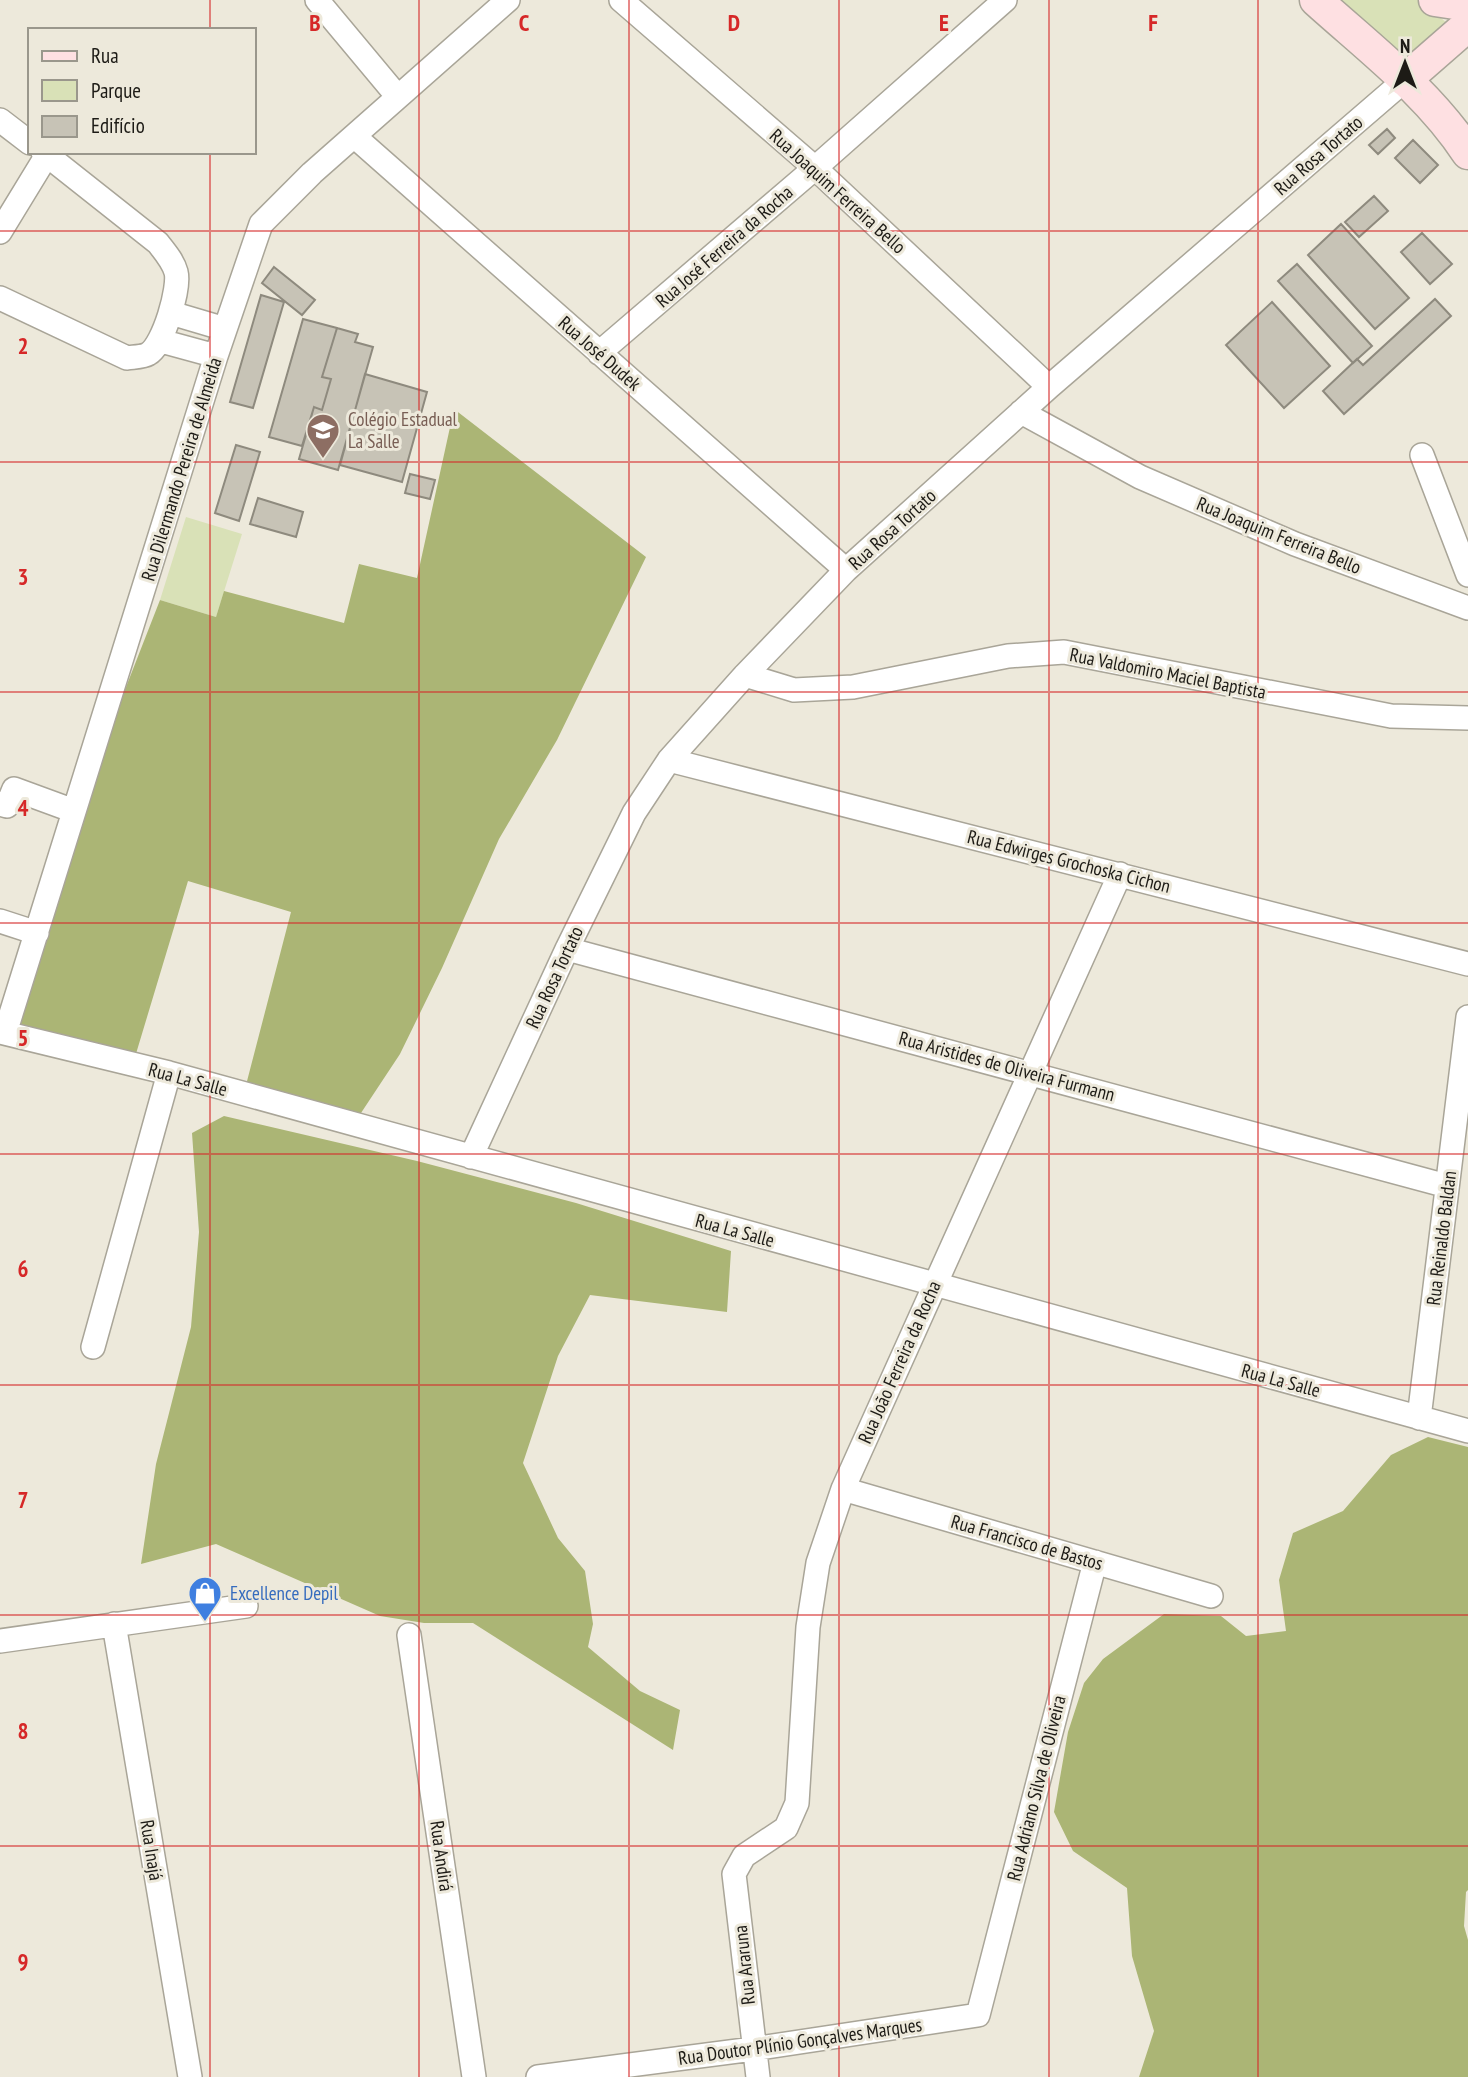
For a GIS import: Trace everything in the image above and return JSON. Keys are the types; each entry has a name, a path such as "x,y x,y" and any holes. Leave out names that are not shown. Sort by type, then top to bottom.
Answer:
{"main road":[{"path":"1315,0 1405,80 1455,132 1468,153"},
{"path":"1435,0 1468,5"},
{"name":"Rua Rosa Tortato","path":"1405,80 1468,25"}],"street":[{"path":"317,0 398,97"},
{"name":"Rua Dilermando Pereira de Almeida","path":"2,1033 37,933 216,356 261,224 312,173 508,0"},
{"name":"Rua Joaquim Ferreira Bello","path":"621,0 815,168 1049,387"},
{"name":"Rua José Ferreira da Rocha","path":"599,353 815,168 1005,0"},
{"name":"Rua Rosa Tortato","path":"471,1157 567,949 634,813 669,760 745,675 846,570 1049,387 1405,80"},
{"path":"0,120 28,141"},
{"name":"Rua José Dudek","path":"354,136 846,570"},
{"path":"0,232 38,154"},
{"path":"0,298 127,358 149,354 161,341 171,313 177,274 170,258 158,243 45,154"},
{"path":"171,313 225,329"},
{"path":"161,341 216,356"},
{"name":"Rua Joaquim Ferreira Bello","path":"1021,412 1140,477 1296,544 1468,608"},
{"path":"1422,455 1468,575"},
{"name":"Rua Valdomiro Maciel Baptista","path":"745,675 794,690 853,687 1008,656 1064,652 1391,716 1468,718"},
{"name":"Rua Edwirges Grochoska Cichon","path":"669,760 1468,964"},
{"path":"0,804 7,806 14,789 74,811"},
{"name":"Rua João Ferreira da Rocha","path":"744,1856 786,1828 797,1803 808,1627 818,1563 843,1489 1120,874"},
{"path":"0,921 37,933"},
{"name":"Rua Aristides de Oliveira Furmann","path":"567,949 1447,1186"},
{"name":"Rua Reinaldo Baldan","path":"1419,1418 1468,1017"},
{"name":"Rua La Salle","path":"2,1033 169,1073 1468,1431"},
{"path":"93,1347 169,1073"},
{"name":"Rua Francisco de Bastos","path":"843,1489 1211,1596"},
{"name":"Rua Adriano Silva de Oliveira","path":"978,2015 1095,1562"},
{"path":"0,1641 246,1606"},
{"name":"Rua Inajá","path":"114,1624 190,2077"},
{"name":"Rua Andirá","path":"410,1634 474,2077"},
{"name":"Rua Araruna","path":"744,1856 734,1874 758,2077"},
{"name":"Rua Doutor Plínio Gonçalves Marques","path":"538,2077 753,2049 978,2015"}],"green space":[{"path":"1338,0 1420,0 1448,24 1406,61"},
{"path":"454,409 646,557 557,740 499,839 442,968 400,1054 359,1116 246,1085 291,912 188,881 135,1057 18,1024 110,728 160,600 216,617 224,591 344,623 359,564 417,578"},
{"path":"186,517 242,534 216,617 160,600"},
{"path":"224,1116 417,1161 576,1203 731,1251 727,1312 590,1295 558,1356 523,1463 558,1538 585,1571 593,1624 588,1647 640,1691 680,1710 673,1750 473,1623 424,1623 380,1616 216,1544 141,1564 156,1464 191,1327 199,1232 192,1133"},
{"path":"1428,1437 1468,1447 1468,1890 1464,1926 1468,1940 1468,2077 1139,2077 1154,2031 1132,1956 1127,1888 1073,1851 1054,1812 1068,1732 1084,1683 1103,1659 1164,1614 1221,1616 1246,1636 1286,1631 1279,1580 1293,1533 1343,1511 1391,1455"}],"building":[{"path":"1387,129 1395,138 1378,154 1369,145"},
{"path":"1413,140 1438,165 1420,183 1395,158"},
{"path":"1374,196 1388,211 1359,237 1345,222"},
{"path":"1341,224 1409,298 1375,329 1308,255"},
{"path":"1422,233 1452,264 1430,284 1401,252"},
{"path":"1297,264 1372,346 1353,363 1278,281"},
{"path":"274,267 315,300 302,315 262,283"},
{"path":"261,295 284,302 253,408 230,402"},
{"path":"1435,299 1451,316 1344,414 1323,391 1357,359 1363,365"},
{"path":"1272,302 1330,366 1284,408 1226,345"},
{"path":"303,319 337,328 322,377 331,379 322,410 314,407 302,446 269,437"},
{"path":"337,328 358,334 355,342 373,347 338,470 299,459 314,407 322,410 331,379 322,377"},
{"path":"365,374 427,392 402,482 340,465"},
{"path":"236,445 260,452 239,521 215,513"},
{"path":"410,474 435,480 430,499 405,493"},
{"path":"258,498 303,512 296,537 250,524"}],"place":[{"name":"Colégio Estadual La Salle","path":"323,460"},
{"name":"Excellence Depil","path":"205,1623"}]}
